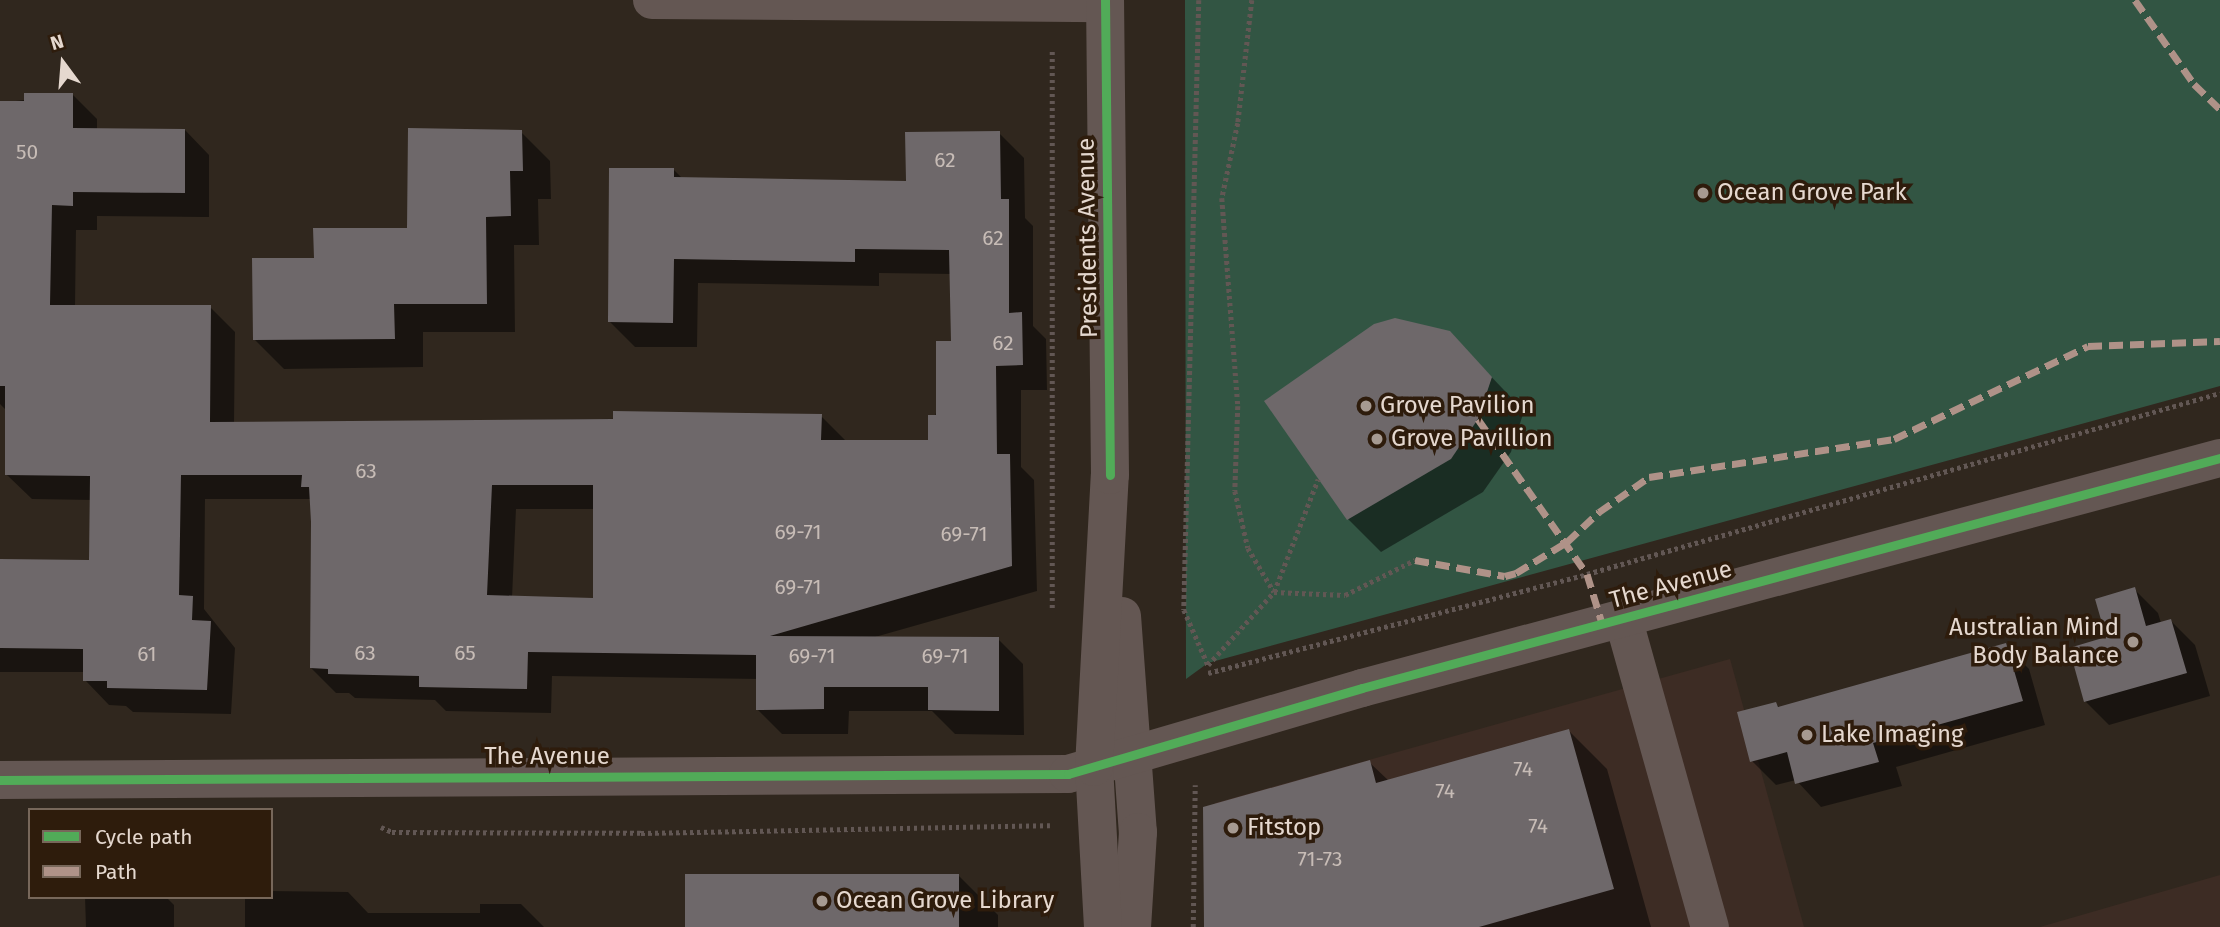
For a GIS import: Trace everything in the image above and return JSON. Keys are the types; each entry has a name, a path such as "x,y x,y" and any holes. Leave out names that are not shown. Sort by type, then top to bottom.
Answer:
{"street":[{"path":"652,0 1052,3 1105,1"},
{"name":"Presidents Avenue","path":"1103,927 1094,767 1110,475 1105,1"},
{"name":"The Avenue","path":"0,780 1052,774 1094,767 1195,736 1623,618 2220,458"},
{"name":"Presidents Avenue","path":"1110,475 1134,754 1138,832 1132,927"},
{"path":"1623,618 1710,927"}],"path":[{"path":"1193,927 1195,736 1208,673 1208,663 1184,610 1199,0"},
{"path":"1252,0 1238,123 1222,198 1238,406 1235,491 1248,548 1274,592"},
{"path":"1052,3 1052,622"},
{"path":"1208,673 1587,574 2220,393"},
{"path":"1208,663 1274,592 1318,479"},
{"path":"1274,592 1345,595 1415,560"},
{"path":"1052,774 1052,839"}],"shaded area":[{"path":"1730,659 1804,927 1212,927 1215,803"},
{"path":"2220,875 2220,927 2040,927"}],"green space":[{"name":"Ocean Grove Park","path":"1185,0 2220,0 2220,386 1208,663 1186,679"}],"building":[{"path":"24,93 73,93 73,128 185,129 185,193 73,192 73,206 52,205 50,305 211,305 210,422 613,419 613,411 822,414 821,440 928,440 928,415 936,415 936,341 951,341 949,250 855,249 855,262 674,259 673,323 608,322 609,168 674,168 674,177 906,181 905,132 1000,131 1001,199 1009,199 1009,313 1022,312 1023,365 996,366 997,454 1010,454 1012,566 770,636 999,637 999,711 928,710 928,687 824,687 824,709 756,710 756,655 528,652 527,689 419,687 419,676 328,674 328,669 310,668 311,522 309,487 301,487 302,475 181,475 179,595 193,596 192,620 211,621 207,690 107,688 107,681 83,681 83,649 0,648 0,559 89,560 90,476 5,475 5,386 0,386 0,101 24,101","holes":["492,485 593,485 593,598 487,595"]},
{"path":"408,128 522,130 523,171 510,171 511,216 486,217 487,304 394,304 395,339 253,340 252,258 314,258 313,228 407,228"},
{"name":"Grove Pavillion","path":"1395,318 1450,331 1492,377 1478,419 1451,459 1347,520 1264,401 1374,324"},
{"name":"Australian Mind Body Balance","path":"2135,587 2146,626 2171,619 2187,673 2084,702 2069,648 2106,637 2095,599"},
{"path":"2006,643 2023,701 1873,743 1879,762 1795,784 1787,752 1750,762 1737,712 1776,702 1778,707"},
{"path":"1569,729 1614,889 1479,927 1204,927 1203,807 1370,760 1376,783"},
{"name":"Ocean Grove Library","path":"685,874 959,874 959,927 685,927"}],"marked path":[{"path":"2135,0 2194,84 2220,109"},
{"path":"1415,560 1505,576 1516,573 1567,542 1599,512 1649,477 1894,439 2088,346 2220,341"},
{"path":"1478,419 1587,574 1602,623"}],"cycle path":[{"path":"1105,0 1110,475"},
{"path":"0,780 1068,774 1362,688 2220,458"}],"place":[{"name":"Ocean Grove Park","path":"1703,193"},
{"name":"Grove Pavilion","path":"1366,406"},
{"name":"Grove Pavillion","path":"1377,439"},
{"name":"Australian Mind Body Balance","path":"2133,642"},
{"name":"Lake Imaging","path":"1807,735"},
{"name":"Fitstop","path":"1233,828"},
{"name":"Ocean Grove Library","path":"822,901"}]}
